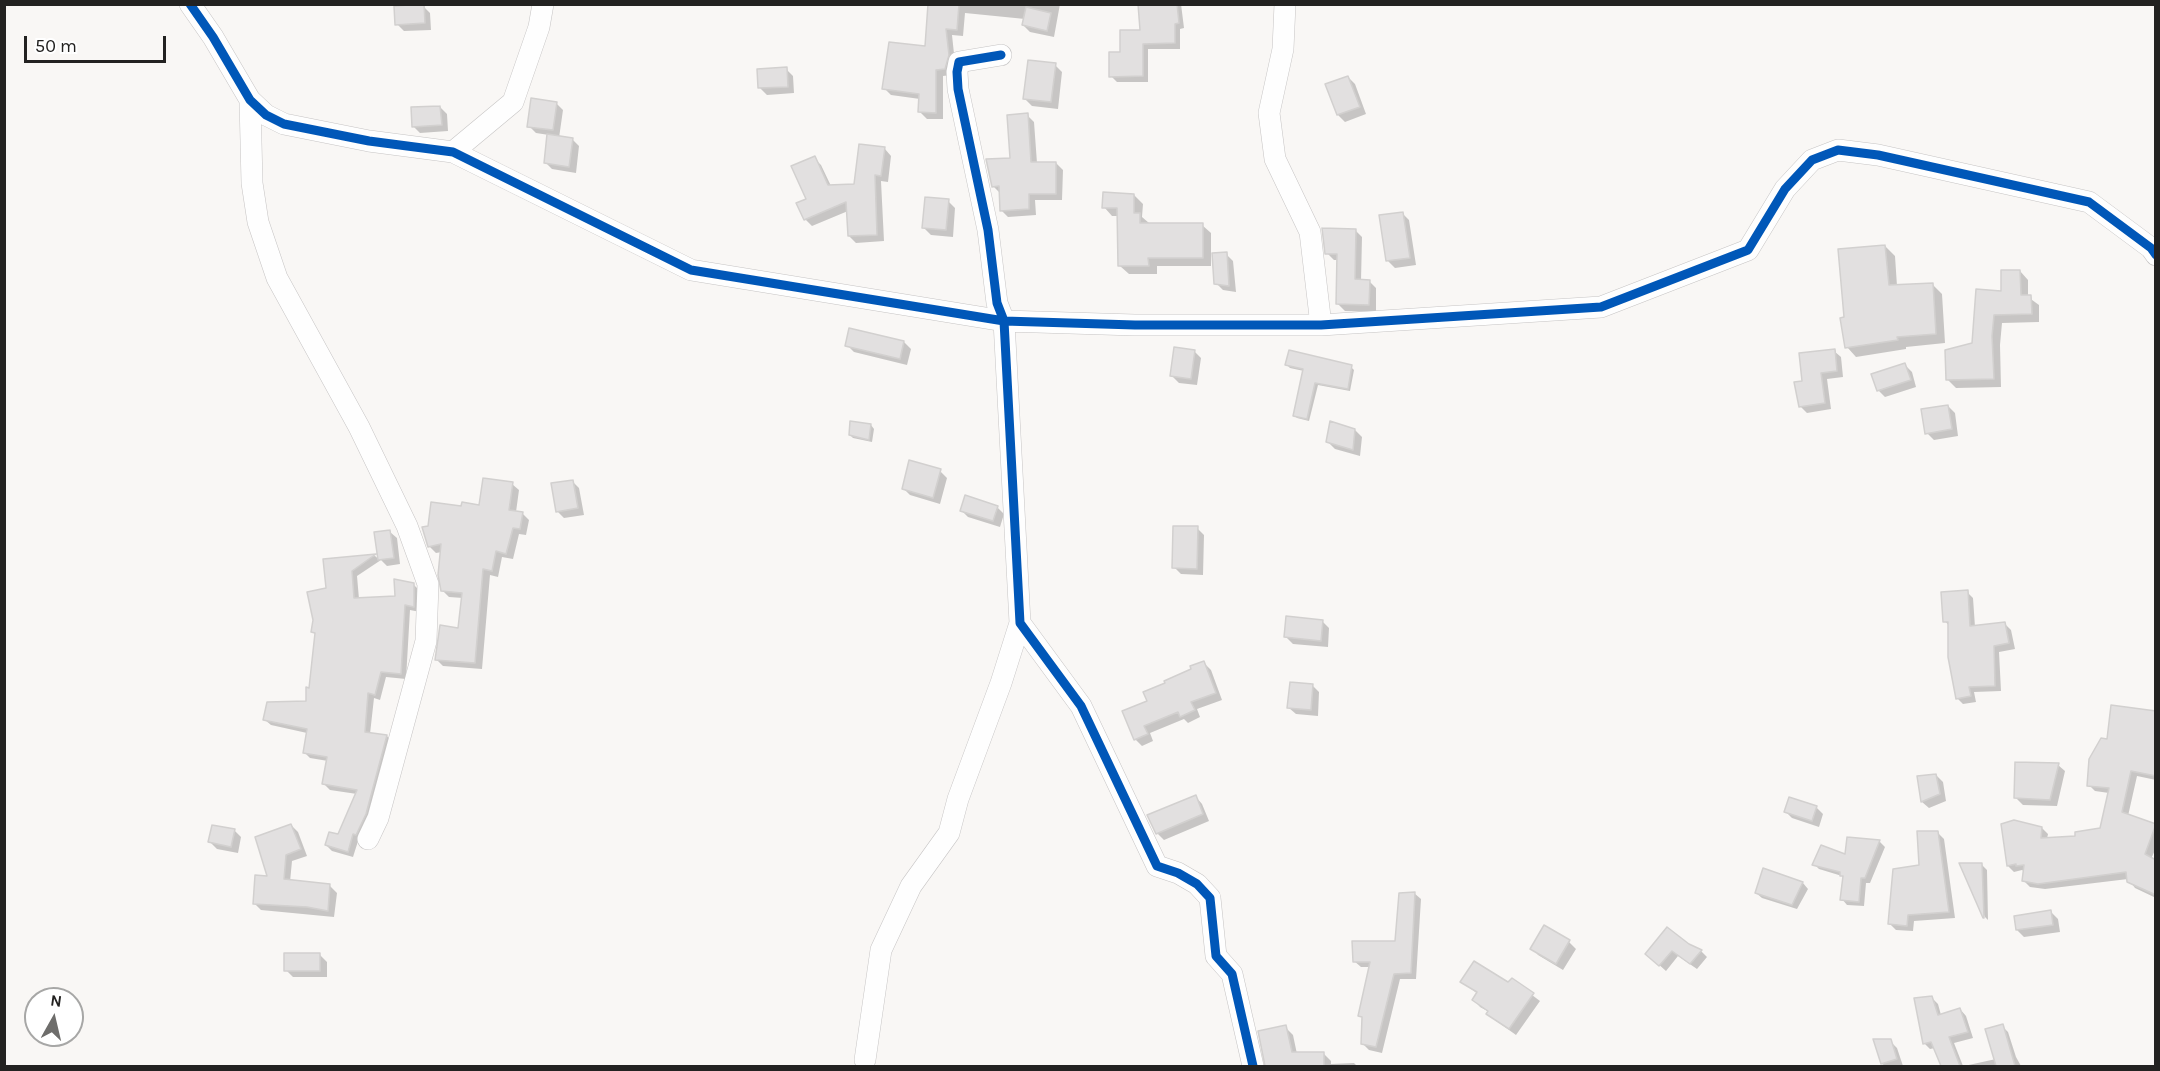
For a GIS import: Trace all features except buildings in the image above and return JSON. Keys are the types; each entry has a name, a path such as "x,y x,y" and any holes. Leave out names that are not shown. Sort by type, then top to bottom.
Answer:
{"street":[{"path":"190,4 213,37 250,100 266,115 284,124 369,141 453,152 691,270 1004,321 1135,325 1321,325 1601,307 1748,250 1785,189 1812,160 1838,150 1878,155 2089,202 2151,248 2156,255"},
{"path":"453,152 513,102 539,27 543,4"},
{"path":"1285,4 1282,49 1269,113 1275,159 1310,232 1321,325"},
{"path":"865,1060 881,950 910,886 949,833 958,800 1001,683 1020,623 1004,321 997,303 988,230 958,89 957,72 959,62 1002,55"},
{"path":"250,100 252,183 258,222 277,278 359,426 406,526 428,584 426,641 378,818 368,839"},
{"path":"1020,623 1081,706 1157,866 1178,873 1197,884 1210,898 1216,956 1232,974 1253,1066"}],"cycle path":[{"path":"190,4 213,37 250,100 266,115 284,124 369,141 453,152 691,270 1004,321 1135,325 1321,325 1601,307 1748,250 1785,189 1812,160 1838,150 1878,155 2089,202 2151,248 2156,255"},
{"path":"1001,55 959,62 957,72 958,89 988,230 997,303 1004,321 1020,623 1081,706 1157,866 1178,873 1197,884 1210,898 1216,956 1232,974 1253,1066"}]}
